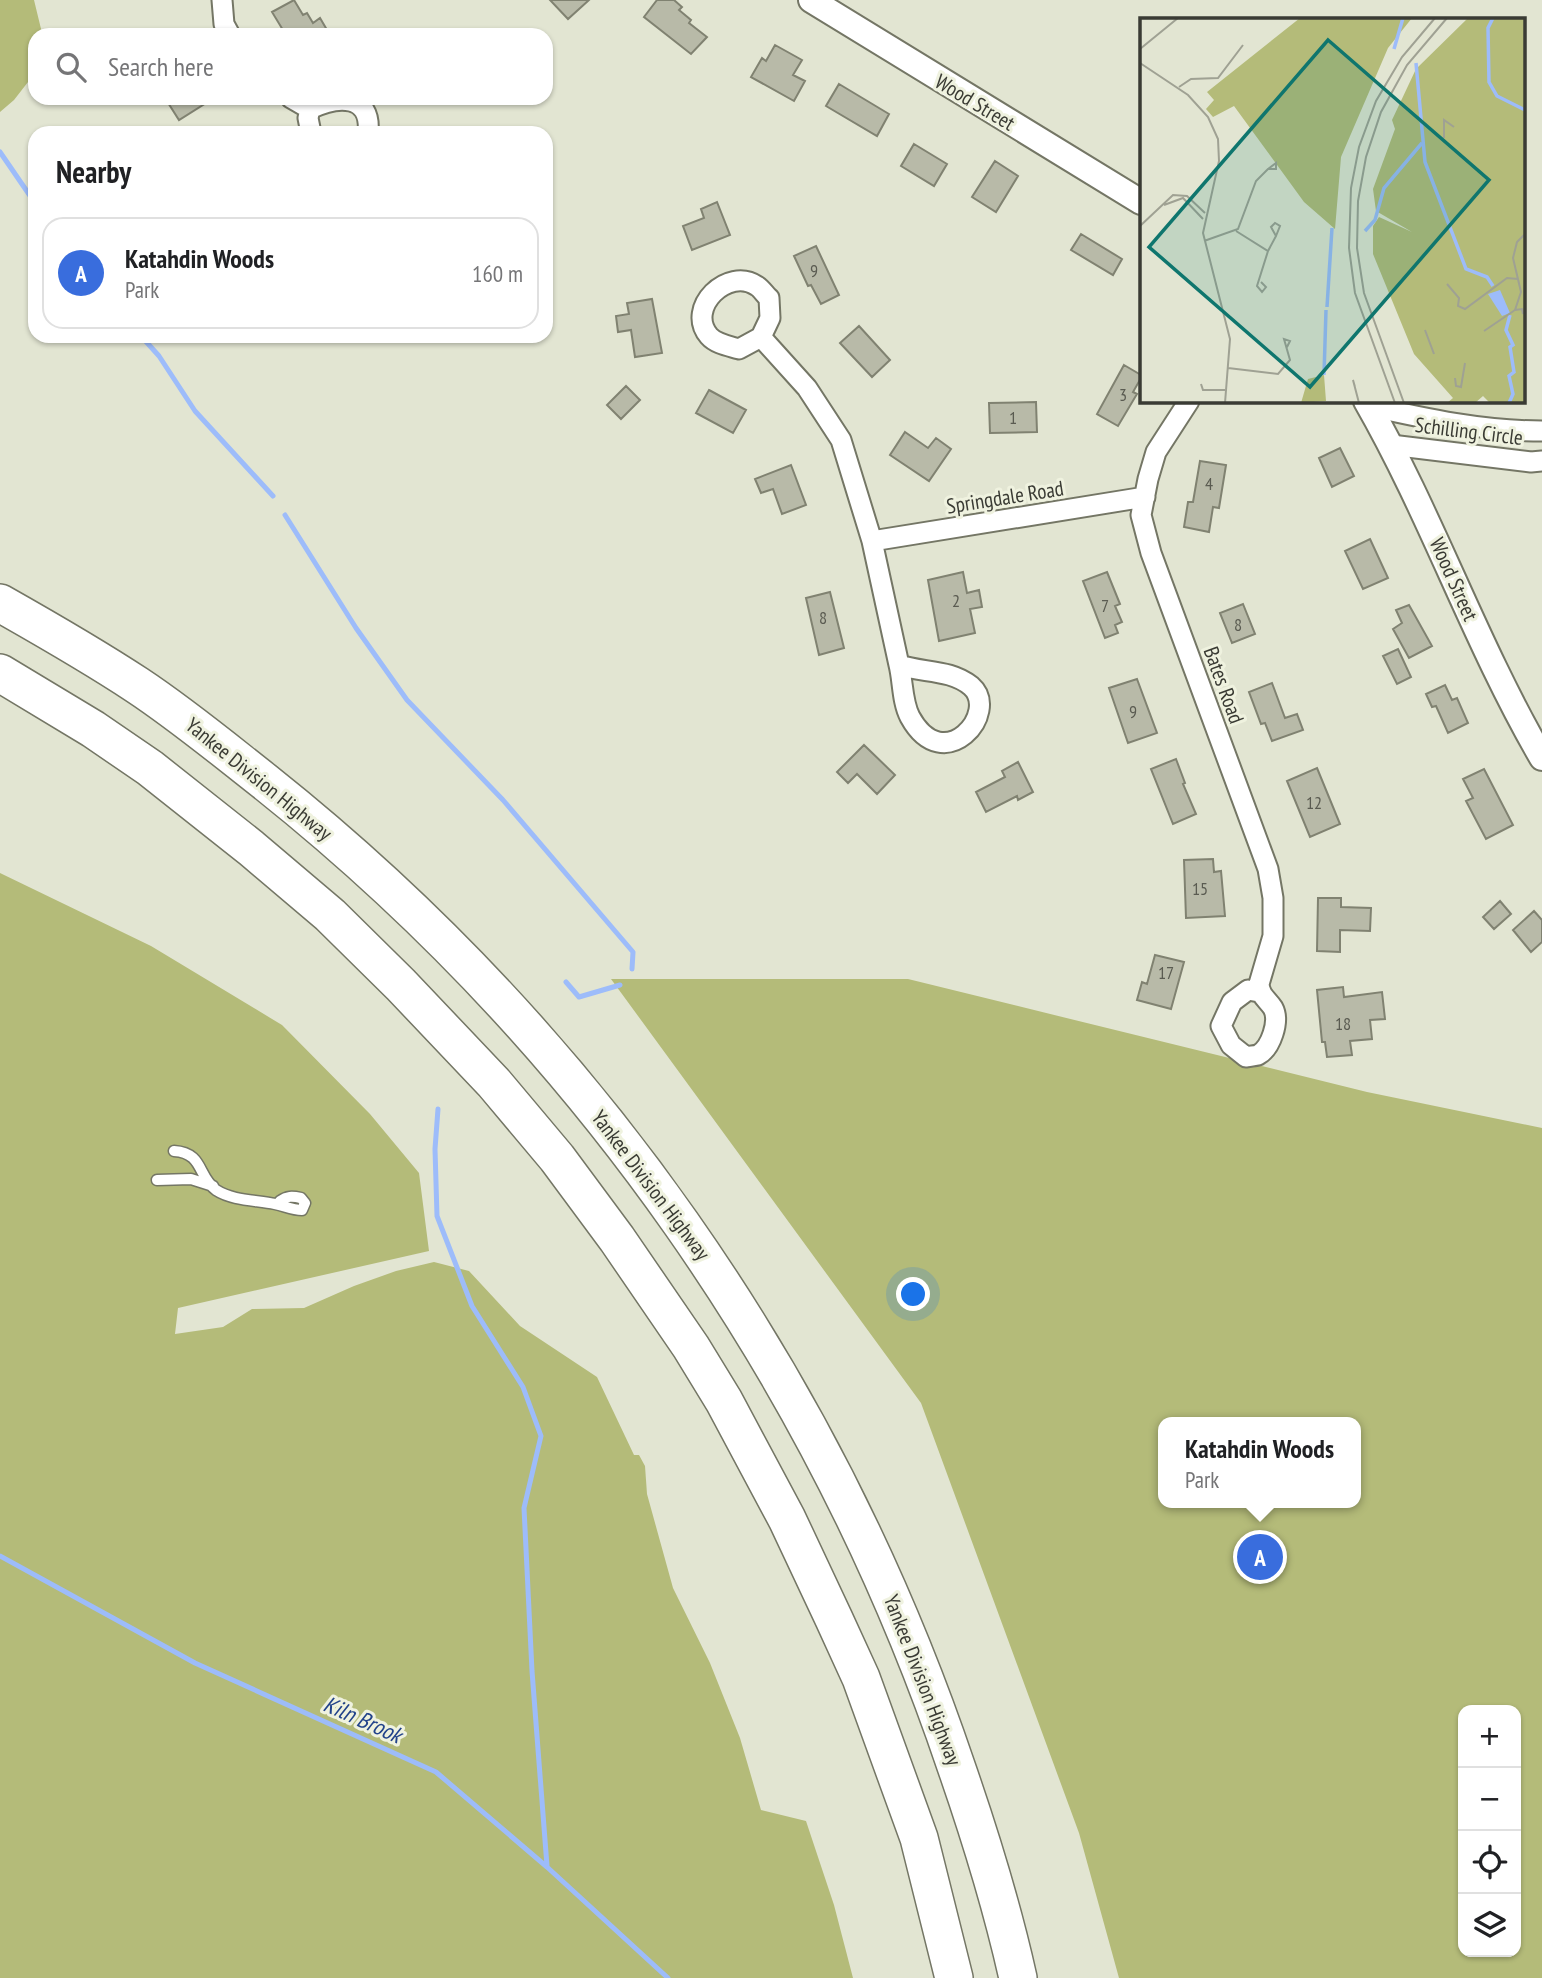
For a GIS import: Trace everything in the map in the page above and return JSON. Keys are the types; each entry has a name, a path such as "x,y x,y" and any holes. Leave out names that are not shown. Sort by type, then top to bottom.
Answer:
{"highway":[{"name":"Yankee Division Highway","path":"0,603 136,684 196,727 317,823 447,942 558,1064 643,1169 718,1276 773,1363 869,1544 902,1618 943,1727 992,1873 1018,1978"},
{"path":"0,673 93,729 150,768 330,915 494,1083 557,1158 617,1239 724,1401 787,1519 861,1678 919,1838 954,1978"}],"street":[{"path":"222,0 226,28"},
{"name":"Wood Street","path":"811,0 1140,201"},
{"path":"304,105 310,108 319,105"},
{"path":"359,105 364,108 369,126"},
{"path":"310,108 310,126"},
{"path":"761,337 807,388 841,440 880,565 910,717 926,738 943,744 957,741 970,730 977,719 979,699 972,687 956,677 900,664"},
{"name":"Bates Road","path":"1188,402 1156,452 1141,515 1151,554 1268,869 1273,898 1273,936 1259,992"},
{"name":"Wood Street","path":"1368,403 1391,445 1486,649 1542,758"},
{"name":"Schilling Circle","path":"1368,403 1440,422 1511,431 1542,431"},
{"name":"Schilling Circle","path":"1391,445 1531,462 1542,461"},
{"name":"Springdale Road","path":"872,541 1145,497"}],"lane":[{"path":"174,1151 187,1152 199,1164 213,1186"},
{"path":"157,1180 191,1179 229,1195 276,1204 290,1210 302,1210 305,1203 294,1196 286,1197 280,1202"}],"green space":[{"path":"0,0 34,0 40,28 28,28 28,82 0,112"},
{"path":"0,873 151,946 282,1025 370,1114 419,1173 429,1251 178,1308 175,1334 223,1327 252,1309 304,1308 396,1271 434,1262 469,1271 520,1326 597,1377 634,1455 639,1455 645,1466 647,1494 673,1588 710,1663 740,1738 761,1810 806,1821 834,1905 853,1978 0,1978"},
{"path":"611,979 908,979 1367,1092 1542,1128 1542,1978 1119,1978 1079,1833 921,1403"}],"building":[{"path":"294,0 303,15 307,13 313,23 320,18 326,28 282,28 272,12"},
{"path":"550,0 589,0 568,19"},
{"path":"657,0 674,0 682,7 679,10 691,20 689,23 707,37 691,54 644,17"},
{"path":"775,45 802,60 793,75 805,81 794,101 751,77 762,58 766,61"},
{"path":"839,84 889,114 877,136 826,106"},
{"path":"169,105 203,105 179,120"},
{"path":"914,144 947,164 934,186 901,166"},
{"path":"995,161 1018,176 996,212 972,197"},
{"path":"717,202 730,235 692,250 683,226 704,218 701,209"},
{"path":"1081,234 1122,259 1113,275 1071,250"},
{"path":"816,246 839,295 821,304 811,285 808,286 794,256"},
{"path":"652,299 662,353 635,357 631,330 618,332 616,316 629,314 627,303"},
{"path":"859,326 890,360 872,377 840,343"},
{"path":"1124,365 1140,374 1133,392 1137,394 1118,426 1097,414"},
{"path":"626,386 640,400 621,419 607,405"},
{"path":"709,390 746,410 733,433 696,413"},
{"path":"1036,402 1037,432 990,433 989,403"},
{"path":"905,432 928,448 936,438 951,449 929,481 890,455"},
{"path":"1340,448 1354,476 1332,487 1319,458"},
{"path":"1200,461 1226,465 1219,508 1213,507 1209,532 1184,527 1188,502 1193,502"},
{"path":"791,465 806,505 782,514 773,489 761,493 755,479"},
{"path":"1370,539 1388,578 1363,589 1345,551"},
{"path":"963,572 967,593 979,590 982,607 970,609 975,633 939,641 928,580"},
{"path":"1107,572 1120,604 1115,606 1122,622 1115,625 1118,633 1105,638 1083,581"},
{"path":"830,592 844,648 819,655 806,598"},
{"path":"1243,604 1255,634 1232,643 1220,613"},
{"path":"1409,605 1432,646 1409,658 1393,629 1402,623 1396,610"},
{"path":"1398,649 1411,677 1397,684 1383,656"},
{"path":"1137,679 1157,733 1128,743 1109,688"},
{"path":"1272,683 1285,718 1297,714 1303,730 1272,741 1265,723 1261,724 1249,692"},
{"path":"1445,685 1452,700 1457,698 1468,723 1448,733 1436,706 1432,707 1426,694"},
{"path":"864,745 895,775 877,794 857,774 848,783 837,772"},
{"path":"1176,759 1196,814 1173,824 1151,769"},
{"path":"1018,762 1033,792 1018,800 1017,796 986,812 976,792 1005,777 1002,771"},
{"path":"1317,768 1340,824 1310,837 1287,781"},
{"path":"1484,769 1513,825 1486,839 1466,801 1473,798 1463,779"},
{"path":"1213,859 1214,872 1221,871 1225,916 1186,918 1184,860"},
{"path":"1318,898 1341,898 1341,907 1371,908 1370,931 1340,930 1340,952 1317,951"},
{"path":"1500,901 1511,914 1494,929 1483,917"},
{"path":"1534,911 1542,920 1542,942 1531,952 1513,930"},
{"path":"1155,955 1184,962 1171,1009 1137,1000 1142,982 1147,984"},
{"path":"1343,987 1344,997 1382,992 1385,1019 1370,1020 1372,1039 1350,1041 1352,1055 1327,1057 1325,1042 1322,1042 1317,990"}],"waterway":[{"path":"0,152 28,193"},
{"path":"147,343 159,356 195,411 273,496"},
{"path":"285,515 356,628 407,700 503,800 633,952 632,969"},
{"path":"566,982 579,997 620,985"},
{"path":"438,1109 435,1149 437,1216 472,1306 523,1387 541,1436 524,1508 532,1671 547,1866"},
{"name":"Kiln Brook","path":"0,1556 195,1663 436,1772 547,1867 668,1978"}],"place":[{"name":"Katahdin Woods","path":"1260,1557"}]}
